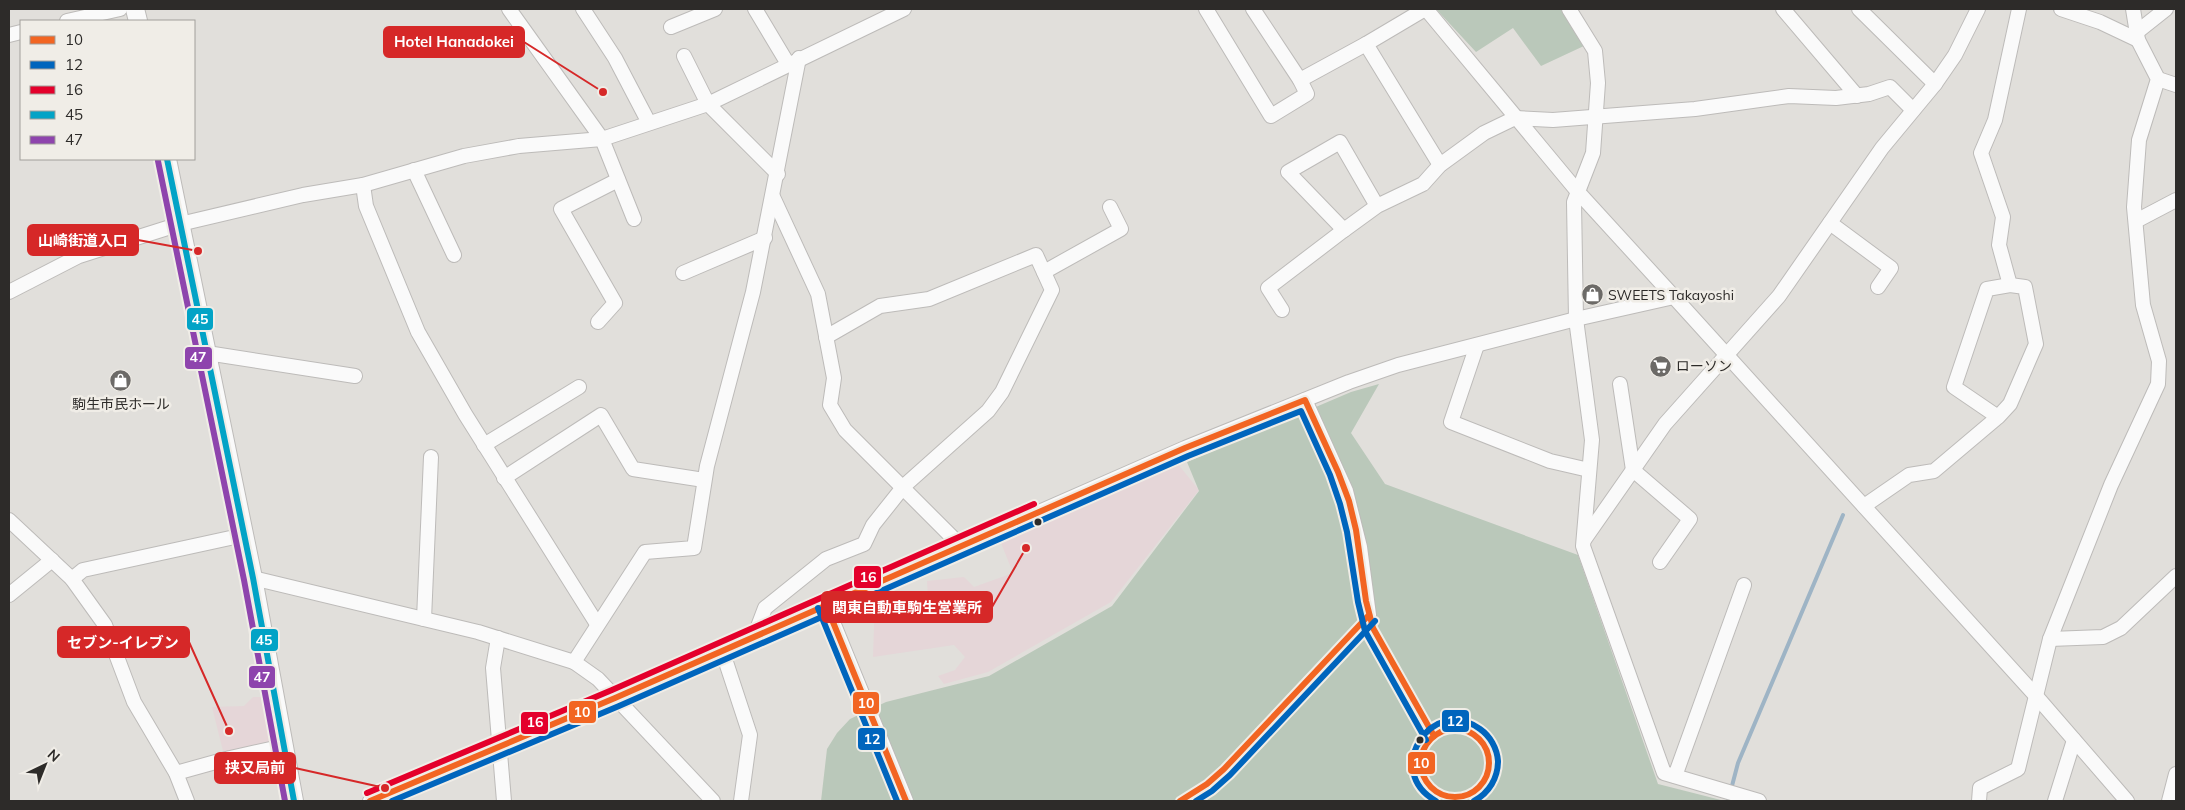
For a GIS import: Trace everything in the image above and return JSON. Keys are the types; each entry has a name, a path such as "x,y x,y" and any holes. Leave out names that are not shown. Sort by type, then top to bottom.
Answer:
{"main road":[{"path":"166,160 253,578 294,801"}],"street":[{"path":"71,20 120,9"},
{"path":"510,9 602,139 634,219"},
{"path":"583,9 615,58 649,123"},
{"path":"671,27 715,9"},
{"path":"574,662 645,552 694,548 704,480 753,292 765,238 778,174 794,61 755,9"},
{"path":"9,292 79,256 180,224 302,194 363,185 464,156 519,146 602,139 708,104 904,9"},
{"path":"1206,9 1271,116 1307,94 1300,80 1253,9"},
{"path":"1300,80 1425,9 1578,192 2037,697 2074,740 2114,795 2127,801"},
{"path":"1569,9 1595,51 1598,83 1593,153 1574,202 1576,319 1592,440 1583,546 1664,773 1757,801"},
{"path":"1859,9 1935,84"},
{"path":"1584,540 1665,424 1779,296 1882,148 1935,84 1955,55 1978,9"},
{"path":"2010,285 2000,245 2003,216 1981,153 1995,120 2019,9"},
{"path":"2061,9 2138,36"},
{"path":"1979,801 1980,788 2018,769 2050,639 2111,485 2158,384 2158,361 2143,305 2134,207 2139,140 2158,79 2138,36 2133,9"},
{"path":"2138,36 2166,9"},
{"path":"1783,10 1857,96"},
{"path":"1366,44 1440,165"},
{"path":"684,56 708,104 778,174"},
{"path":"2158,79 2176,85"},
{"path":"1282,310 1268,288 1378,206 1423,184 1440,165 1484,133 1515,118 1553,120 1696,108 1789,96 1836,98 1869,94 1890,87 1913,110"},
{"path":"1344,230 1288,172 1340,142 1378,206"},
{"path":"414,170 454,254"},
{"path":"598,322 615,303 561,209 618,180"},
{"path":"363,185 366,206 418,332 504,478 597,624"},
{"path":"773,197 818,294 834,378 830,405 845,430 904,486 961,546"},
{"path":"2136,221 2176,200"},
{"path":"1044,272 1122,229 1110,207"},
{"path":"1830,223 1891,268 1878,287"},
{"path":"683,273 765,238"},
{"path":"754,637 765,608 826,559 864,544 874,525 904,486 988,411 1002,392 1052,290 1036,255 929,299 880,306 826,337"},
{"path":"1864,506 1909,475 1934,471 1998,416 2010,404 2036,344 2025,287 2010,285 1987,289 1954,387 1998,416"},
{"path":"370,801 615,698 1185,448 1305,400 1398,365 1576,319 1674,297"},
{"path":"1477,345 1451,422 1550,461 1589,470"},
{"path":"207,353 355,376"},
{"path":"1620,384 1633,470 1690,519 1660,562"},
{"path":"484,445 579,387"},
{"path":"1305,400 1346,491 1360,547 1369,615"},
{"path":"504,478 600,415 633,469 704,480"},
{"path":"424,619 431,457"},
{"path":"9,520 72,579 105,625 134,702 176,773 187,801"},
{"path":"72,579 83,570 244,535"},
{"path":"9,595 52,560"},
{"path":"2050,639 2103,637 2121,628 2176,576"},
{"path":"253,578 498,638 574,662 598,679 713,801"},
{"path":"1675,776 1744,585"},
{"path":"826,605 906,801"},
{"path":"498,638 493,668 504,801"},
{"path":"722,650 750,735 741,801"},
{"path":"2055,801 2074,740"},
{"path":"176,773 284,746"},
{"path":"2169,801 2176,774"}],"shaded area":[{"path":"1177,463 1199,490 1111,602 988,672 944,684 938,676 955,670 965,657 954,645 873,657 875,596 905,601 928,599 927,581 964,577 974,587 1013,573 999,538"},
{"path":"253,697 264,697 273,744 224,755 212,707 244,706"}],"green space":[{"path":"1436,9 1563,9 1586,45 1541,66 1513,28 1476,52"},
{"path":"1379,384 1351,433 1385,484 1578,555 1658,784 1721,801 821,801 827,749 837,733 850,719 886,702 989,676 1112,606 1199,491 1187,462 1351,392"}],"waterway":[{"path":"1728,801 1738,763 1843,515"}],"transit line":[{"name":"45","path":"167,160 253,578 294,801"},
{"name":"47","path":"158,161 244,580 285,801"},
{"name":"10","path":"370,801 615,698 1185,448 1305,400 1349,501 1356,530 1366,601 1373,628 1434,736"},
{"name":"12","path":"392,801 619,706 1188,456 1301,411 1330,475 1340,504 1365,631 1426,740"},
{"name":"16","path":"367,793 612,690 1034,504"},
{"name":"10","path":"826,605 906,801"},
{"name":"12","path":"818,608 897,801"},
{"name":"10","path":"1180,801 1207,784 1224,769 1369,615"},
{"name":"12","path":"1196,801 1212,791 1230,775 1375,621"},
{"name":"12","path":"1436,801 1420,788 1413,772 1414,756 1420,741 1431,728 1445,721 1462,721 1480,729 1487,735 1495,747 1498,767 1494,779 1484,794 1474,801"},
{"name":"10","path":"1455,729 1468,732 1479,739 1486,750 1489,763 1486,776 1479,787 1468,794 1455,797 1442,794 1431,787 1424,776 1421,763 1424,750 1431,739 1442,732 1455,729"}],"place":[{"name":"Hotel Hanadokei","path":"603,92"},
{"name":"山崎街道入口","path":"198,251"},
{"name":"SWEETS Takayoshi","path":"1592,295"},
{"name":"ローソン","path":"1660,366"},
{"name":"駒生市民ホール","path":"121,381"},
{"name":"関東自動車駒生営業所","path":"1026,548"},
{"name":"セブン-イレブン","path":"229,731"},
{"name":"挟又局前","path":"385,788"}]}
